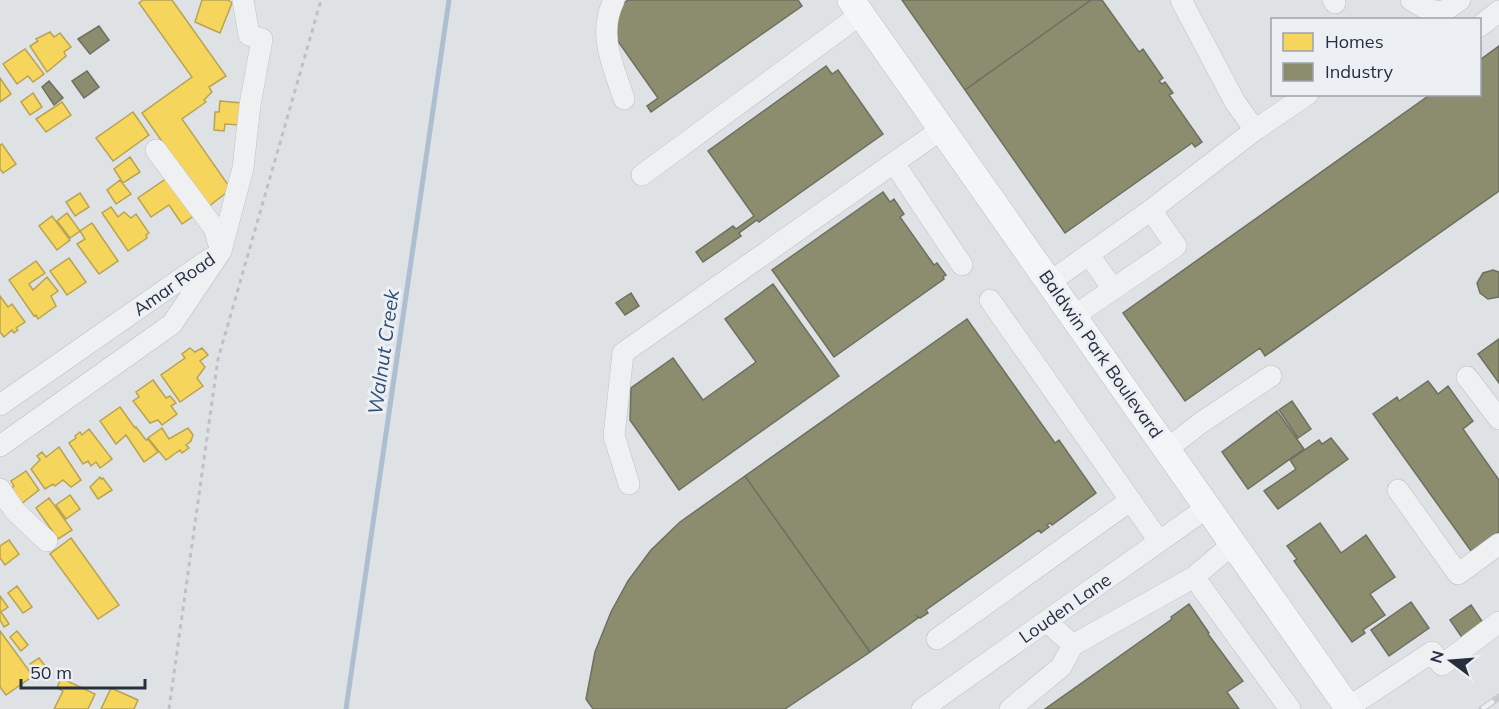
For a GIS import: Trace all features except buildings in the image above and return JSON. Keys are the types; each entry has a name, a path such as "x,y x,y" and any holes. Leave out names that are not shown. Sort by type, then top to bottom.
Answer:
{"main road":[{"name":"Baldwin Park Boulevard","path":"856,7 1234,543 1348,709"}],"street":[{"path":"221,251 243,168 250,105 262,39 249,35 243,0"},
{"path":"614,0 605,23 605,36 624,99"},
{"path":"1180,0 1235,102 1255,130"},
{"path":"1412,0 1428,10 1443,12 1460,0"},
{"path":"642,175 856,7"},
{"path":"1481,24 1499,11"},
{"path":"1050,282 1151,210 1255,130 1305,96"},
{"path":"629,484 614,436 623,353 942,129"},
{"path":"156,150 214,228 221,251"},
{"path":"894,163 962,265"},
{"path":"1074,316 1176,246 1151,210"},
{"name":"Amar Road","path":"8,400 221,251"},
{"name":"Amar Road","path":"0,446 172,324 221,251"},
{"path":"1089,255 1113,289"},
{"path":"990,300 1160,541"},
{"path":"1167,449 1271,376"},
{"path":"1467,377 1499,419"},
{"path":"8,400 36,420"},
{"path":"0,489 15,511 47,541"},
{"path":"1398,490 1458,573 1499,544"},
{"path":"937,639 1131,500"},
{"name":"Louden Lane","path":"922,709 1208,507"},
{"path":"1010,709 1061,667 1073,645 1194,577 1234,543"},
{"path":"1194,577 1290,709"},
{"path":"1046,621 1073,645"},
{"path":"1348,709 1432,652 1442,665 1499,622"}],"path":[{"path":"169,709 218,359 321,0"}],"waterway":[{"name":"Walnut Creek","path":"346,709 449,0"}],"railway":[{"path":"1482,709 1499,697"}]}
